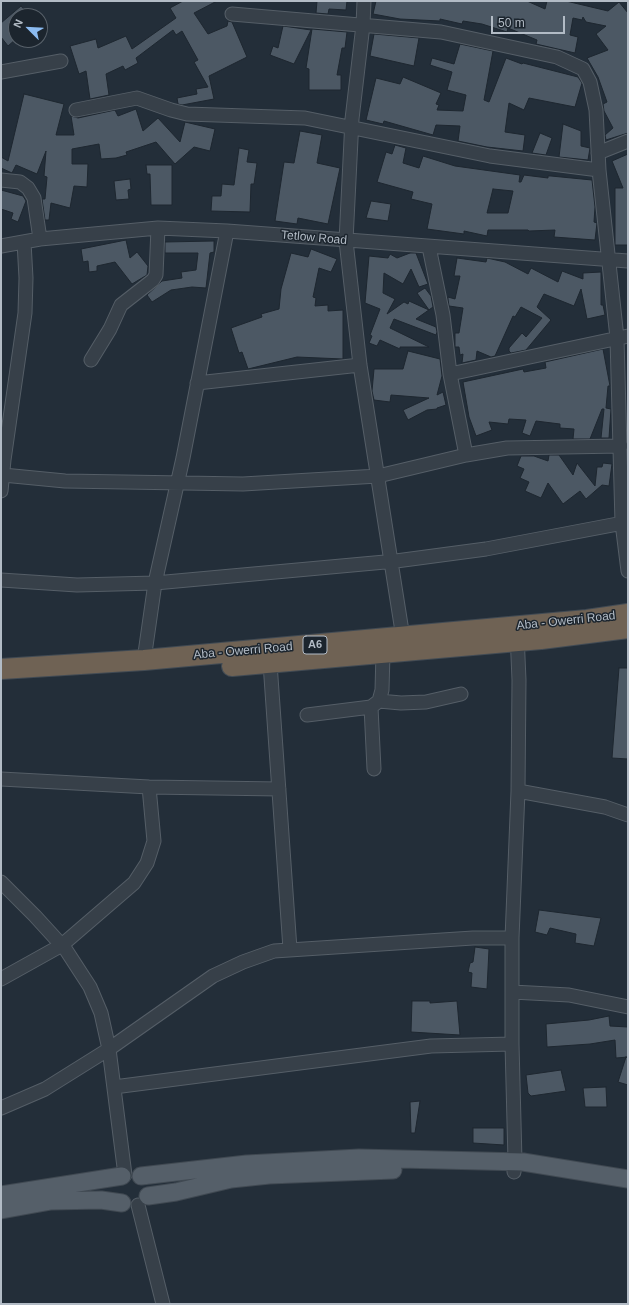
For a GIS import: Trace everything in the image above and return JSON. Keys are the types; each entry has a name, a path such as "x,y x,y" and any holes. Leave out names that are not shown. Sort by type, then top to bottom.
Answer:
{"highway":[{"name":"Aba - Owerri Road","path":"517,634 628,614"},
{"name":"Aba - Owerri Road","path":"1,669 404,644 517,634 628,628"},
{"name":"Aba - Owerri Road","path":"1,683 383,653 404,644"}],"main road":[{"path":"1,1195 130,1176 307,1160 359,1158 514,1166 628,1179"},
{"path":"1,1210 51,1201 136,1201 231,1179 269,1175 514,1166 628,1189"},
{"path":"130,1176 148,1185 136,1201 118,1198 116,1188 118,1181 130,1176"}],"street":[{"path":"364,1 363,25 352,127 346,241 360,365 404,644"},
{"path":"232,14 441,32 526,50 574,64 583,69 590,82 596,110 599,170 607,259 623,337 621,446 628,571"},
{"path":"1,72 61,61"},
{"path":"76,110 137,98 187,114 304,118 490,156 599,170"},
{"path":"598,153 628,141"},
{"path":"1,180 20,182 28,188 34,198 40,239"},
{"path":"91,360 110,329 120,305 152,280 156,275 158,228"},
{"name":"Tetlow Road","path":"1,246 40,239 158,228 227,231 346,241 628,260"},
{"path":"144,660 155,583 198,383 227,231"},
{"path":"1,491 3,475 2,460 24,313 26,278 24,242"},
{"path":"429,247 443,315 450,374 466,455"},
{"path":"450,374 623,337"},
{"path":"198,383 360,365"},
{"path":"3,475 65,481 243,484 378,476 466,455 506,448 621,446"},
{"path":"1,580 77,585 155,583 390,562 486,549 625,522"},
{"path":"514,1166 512,938 518,791 519,680 517,634"},
{"path":"374,769 375,704 382,690 383,653"},
{"path":"270,663 290,949"},
{"path":"307,715 375,704 426,702 461,694"},
{"path":"1,779 149,787 279,789"},
{"path":"1,979 62,945 134,883 147,863 154,840 149,787"},
{"path":"518,791 604,807 628,815"},
{"path":"1,882 36,916 62,945 90,987 101,1013 109,1049 114,1087 130,1176"},
{"path":"1,1108 45,1089 109,1049 214,976 268,953 290,949 473,938 512,938"},
{"path":"512,992 569,995 628,1008"},
{"path":"114,1087 431,1046 512,1044"},
{"path":"136,1201 163,1304"}],"building":[{"path":"183,1 217,1 194,13 208,34 227,26 228,21 232,22 247,57 209,76 214,99 182,105 178,104 177,98 197,94 196,89 208,87 194,62 198,60 182,31 176,35 173,30 136,58 138,63 125,70 123,66 106,74 109,95 90,99 86,71 79,74 70,46 96,39 98,48 126,36 132,49 176,18 170,8"},
{"path":"317,1 347,1 346,10 329,9 328,14 316,13"},
{"path":"376,1 527,1 545,9 547,1 566,1 608,11 619,2 628,13 628,133 606,140 605,135 613,128 604,111 603,104 607,102 598,77 587,58 608,50 596,34 606,26 586,22 583,17 582,20 573,18 570,35 578,37 575,53 536,44 537,40 508,28 507,32 482,24 463,21 462,24 440,19 440,21 400,19 373,14"},
{"path":"8,17 8,46 1,37 1,23"},
{"path":"283,26 311,30 294,64 270,55 273,46 278,48"},
{"path":"312,29 347,32 345,48 342,48 337,75 341,75 341,90 309,90 309,69 306,68"},
{"path":"374,34 419,38 414,66 370,56"},
{"path":"460,44 493,51 484,100 489,102 506,58 522,64 523,63 578,77 582,83 575,107 529,98 524,110 509,103 505,132 525,135 523,151 487,147 458,141 460,126 436,125 433,135 384,121 383,124 366,120 376,78 400,84 403,77 441,93 436,104 439,105 437,110 463,111 466,95 447,90 452,72 430,65 432,58 454,64"},
{"path":"24,94 64,104 56,135 74,135 71,116 78,118 115,110 118,116 136,109 143,131 158,118 180,142 185,122 215,129 210,151 194,147 175,164 156,142 126,152 127,155 116,158 101,159 99,144 72,149 72,164 88,164 87,187 74,186 70,208 51,203 49,220 45,220 42,199 45,199 47,177 44,176 46,151 37,174 16,165 12,173 1,168 1,157 8,161"},
{"path":"563,124 581,131 581,146 590,148 588,160 559,157"},
{"path":"300,131 322,135 317,163 340,168 328,224 298,218 297,224 275,221 284,162 294,163"},
{"path":"540,133 552,138 546,155 532,153"},
{"path":"395,145 406,148 403,163 419,168 423,156 455,166 520,175 519,182 521,182 524,175 548,178 548,176 551,176 592,180 595,207 594,222 597,223 595,240 554,237 555,230 488,230 487,236 464,231 464,234 427,229 432,204 411,199 413,192 377,182 386,152 392,154","holes":["493,189 513,191 508,213 487,213"]},
{"path":"239,148 249,150 247,162 257,163 254,184 251,184 250,212 211,211 212,196 221,196 222,184 234,185"},
{"path":"628,154 628,245 615,245 615,188 623,188 612,161"},
{"path":"146,165 172,165 172,205 151,205 150,174 147,174"},
{"path":"130,179 131,189 128,190 129,199 116,200 114,181"},
{"path":"1,190 23,196 26,201 18,222 11,219 13,213 1,209"},
{"path":"371,201 391,204 388,221 366,218"},
{"path":"126,240 130,258 137,252 148,266 147,275 132,284 115,262 97,266 97,271 89,272 88,261 83,262 81,249"},
{"path":"214,241 214,252 210,253 206,288 192,287 171,290 152,302 147,295 162,281 182,278 181,272 196,270 198,253 165,253 165,242"},
{"path":"311,249 337,259 331,272 319,268 313,297 316,298 315,306 328,305 328,311 343,310 343,359 297,357 248,369 242,352 239,353 231,328 262,317 261,314 279,309 281,289 291,253 308,257"},
{"path":"410,253 416,253 428,284 419,287 411,269 403,284 384,273 383,293 395,299 387,314 404,302 408,304 409,301 429,310 416,319 436,327 436,335 394,319 390,328 429,347 400,347 400,349 380,340 377,346 369,343 372,336 370,335 380,309 365,303 369,256 388,258 390,254 397,258"},
{"path":"457,258 486,262 487,258 505,262 528,274 531,268 558,282 562,271 583,279 583,273 601,272 601,305 603,305 605,315 587,319 581,289 574,306 544,294 537,307 551,320 526,350 511,353 509,348 522,333 526,337 542,318 521,307 515,317 513,316 495,356 491,357 477,351 476,360 462,363 463,354 460,355 459,347 455,347 455,333 459,333 463,308 449,306 448,299 448,297 455,299 460,276 454,276"},
{"path":"425,288 431,296 433,307 429,310 417,293"},
{"path":"603,349 610,386 608,386 606,408 611,409 609,438 601,438 604,409 602,409 590,439 573,439 574,429 560,428 560,424 536,421 530,436 522,433 526,420 509,419 508,424 489,422 492,430 476,436 469,417 463,382 523,369 524,372 546,368 545,362"},
{"path":"408,351 440,359 442,376 437,395 443,392 446,405 437,409 427,410 408,420 403,410 429,398 391,395 390,402 374,400 372,391 374,369 403,369"},
{"path":"549,455 559,455 573,475 577,463 595,486 597,467 602,467 603,463 612,464 609,486 602,485 586,499 580,491 563,504 548,483 541,498 525,491 529,482 520,478 524,469 517,466 521,456 534,456 548,461"},
{"path":"619,668 628,668 628,759 612,758"},
{"path":"539,910 601,918 594,946 575,943 576,934 550,928 547,935 535,932"},
{"path":"475,947 489,949 487,989 471,987 472,973 468,972 470,963 473,962"},
{"path":"412,1001 430,1001 430,1003 457,1001 460,1035 411,1032"},
{"path":"609,1016 610,1026 628,1027 628,1057 616,1058 615,1040 590,1044 547,1047 546,1024 589,1020"},
{"path":"626,1057 628,1058 628,1085 618,1082"},
{"path":"561,1070 566,1091 531,1096 528,1093 526,1075"},
{"path":"606,1087 607,1107 585,1107 583,1088"},
{"path":"420,1101 415,1133 411,1133 410,1102"},
{"path":"473,1128 504,1128 504,1145 473,1143"}]}
